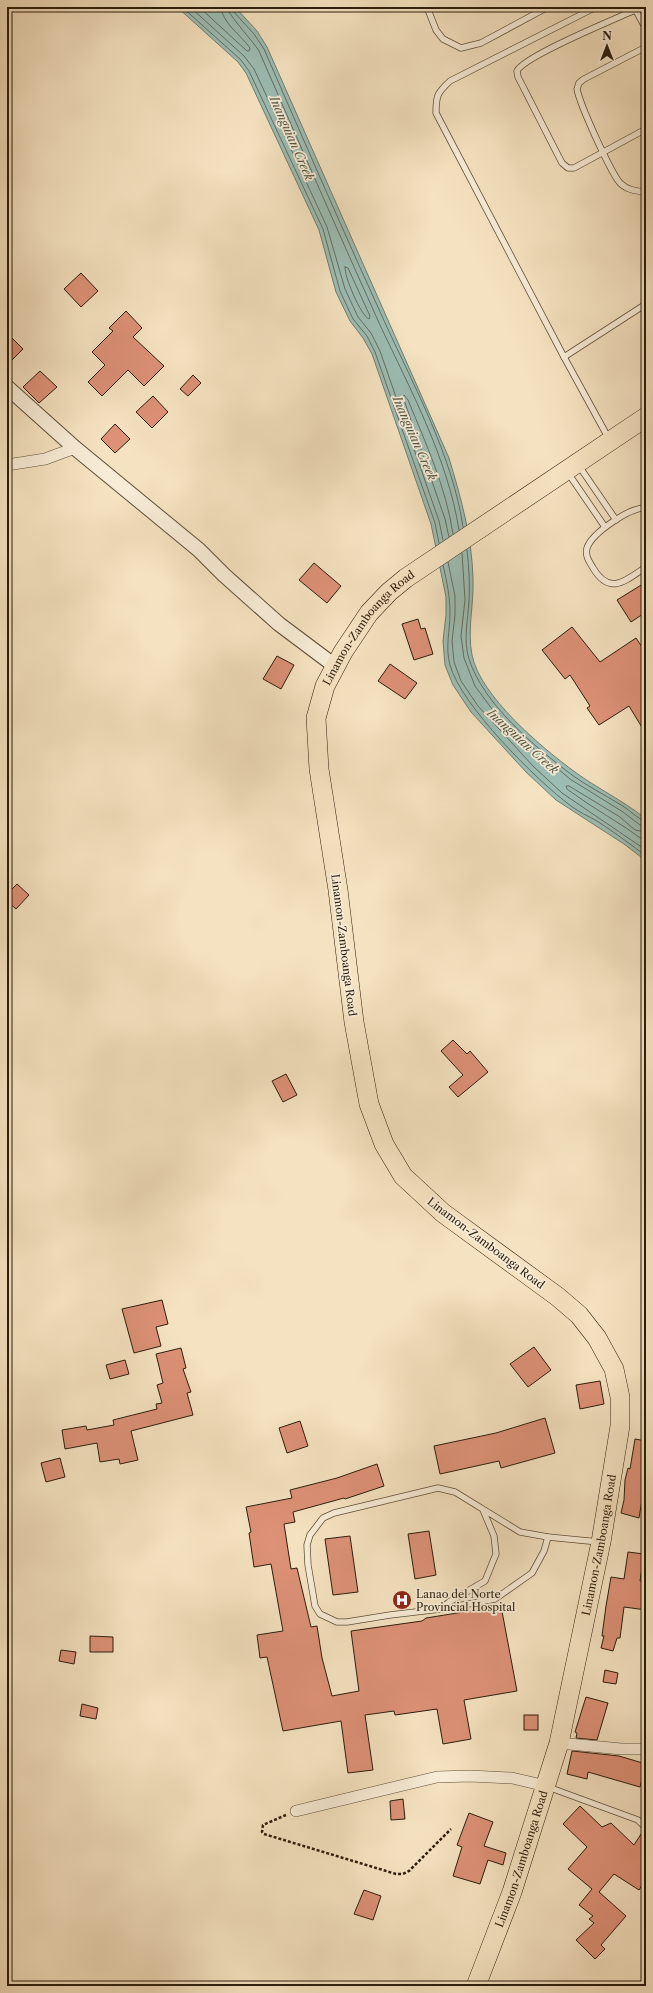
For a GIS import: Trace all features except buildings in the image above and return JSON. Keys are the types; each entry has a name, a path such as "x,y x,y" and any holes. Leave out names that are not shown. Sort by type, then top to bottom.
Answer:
{"highway":[{"name":"Linamon-Zamboanga Road","path":"476,1986 512,1892 559,1743 601,1542 620,1426 620,1397 614,1369 611,1363 597,1338 574,1311 558,1297 443,1213 403,1176 384,1144 369,1104 354,1022 317,746 316,718 320,702 335,666 370,613 389,592 406,578 646,417"}],"street":[{"path":"7,387 75,448 199,550 224,575 279,624 335,666"},
{"path":"7,465 45,459 75,448"},
{"path":"559,1743 621,1750 646,1749"},
{"path":"296,1811 437,1777 470,1776 512,1778 546,1786"}],"lane":[{"path":"427,7 436,30 443,40 461,48 481,44 548,7"},
{"path":"596,7 450,81 440,91 436,100 436,113 564,357 610,441"},
{"path":"646,29 635,8 523,63 517,71 518,77 564,166 568,168 574,168 646,129"},
{"path":"646,47 579,83 577,89 578,96 603,152 620,182 626,188 646,192"},
{"path":"564,357 646,304"},
{"path":"572,468 616,520"},
{"path":"572,468 605,527"},
{"path":"646,508 634,511 605,527 590,542 587,550 587,557 600,580 612,583 624,582 646,567"},
{"path":"548,1537 544,1551 532,1573 495,1599 441,1609 347,1622 337,1622 329,1619 320,1614 315,1606 307,1554 310,1535 323,1518 334,1513 438,1488 455,1492 520,1532 548,1537 601,1542"},
{"path":"441,1609 449,1602 485,1580 496,1554 494,1536 483,1510"},
{"path":"546,1786 638,1820 646,1828"}],"path":[{"path":"296,1811 263,1825 262,1832 264,1834 396,1874 403,1874 409,1871 451,1829"}],"water":[{"name":"Inanguian Creek","path":"177,7 235,7 257,31 267,47 449,458 462,503 471,548 473,589 470,636 472,655 477,671 499,704 530,735 561,762 629,806 646,819 646,861 624,844 556,800 526,772 471,712 453,685 445,665 443,641 446,615 446,597 431,524 372,354 363,338 350,321 336,292 319,230 246,73 238,62"}],"place":[{"name":"Lanao del Norte Provincial Hospital","path":"402,1600"}]}
